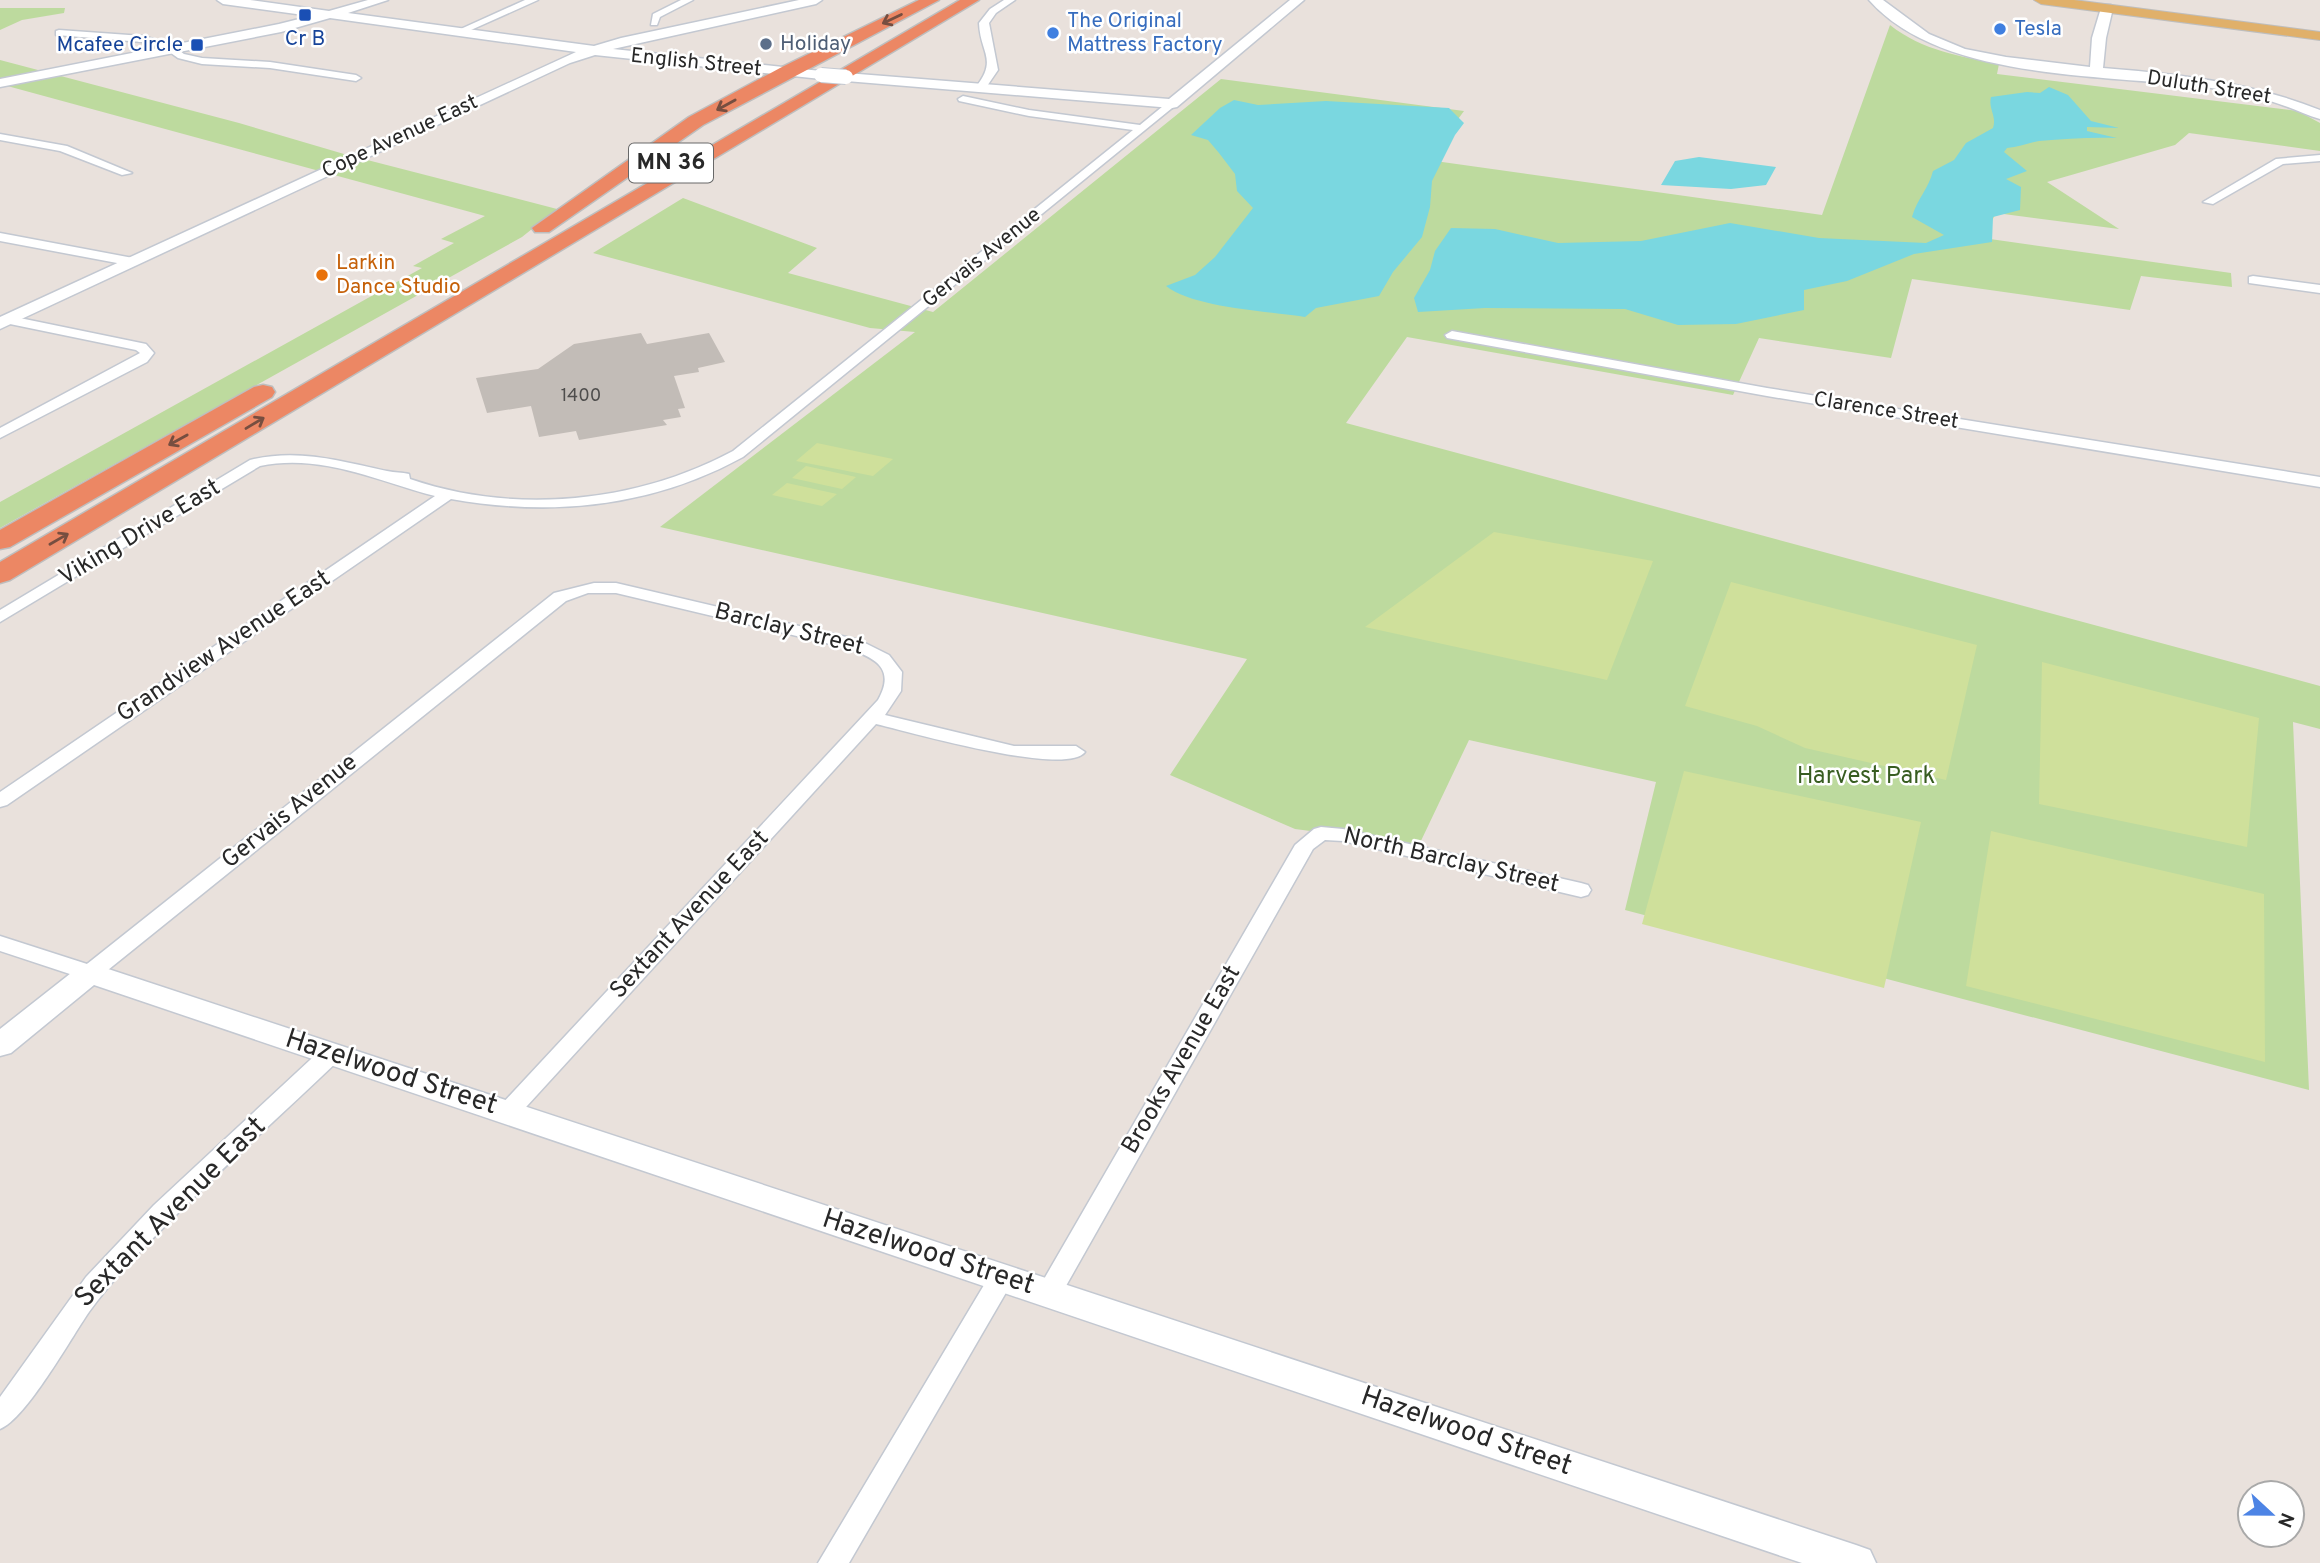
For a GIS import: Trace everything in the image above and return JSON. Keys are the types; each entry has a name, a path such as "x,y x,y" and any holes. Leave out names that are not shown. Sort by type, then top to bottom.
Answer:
{"highway":[{"path":"523,241 680,131 930,0"},
{"name":"MN 36","path":"0,541 954,0"},
{"name":"MN 36","path":"0,574 971,0"},
{"path":"951,32 990,0"},
{"path":"851,96 900,68"},
{"path":"467,297 822,111"},
{"path":"388,323 478,268"}],"main road":[{"path":"2041,0 2320,29"},
{"path":"2108,5 2130,11 2320,36"}],"street":[{"name":"English Street","path":"223,0 589,50 794,73 1172,104"},
{"path":"0,83 333,15 382,0"},
{"path":"459,32 533,0"},
{"path":"654,23 656,16 688,0"},
{"name":"Cope Avenue East","path":"5,322 589,50 816,0"},
{"path":"981,87 990,79 995,65 984,23 993,11 1010,0"},
{"name":"Gervais Avenue","path":"516,502 551,505 589,502 650,491 699,475 738,454 1298,0"},
{"name":"Duluth Street","path":"1875,0 1921,35 1958,50 2013,62 2226,87 2284,101 2320,115"},
{"path":"2096,72 2108,5"},
{"path":"59,33 153,41 181,56 202,61 262,64 356,78"},
{"path":"963,99 1029,113 1142,128"},
{"path":"0,137 81,153 126,173"},
{"path":"0,149 24,140"},
{"path":"2209,202 2280,161 2320,158"},
{"path":"0,237 133,262"},
{"path":"2253,280 2320,289"},
{"path":"0,434 142,359 147,353 141,347 5,322"},
{"name":"Clarence Street","path":"1452,335 1767,392 2320,482"},
{"path":"283,456 302,457 483,500 516,502"},
{"name":"Viking Drive East","path":"0,617 256,463 283,456"},
{"path":"392,477 414,477 494,494 516,502"},
{"name":"Grandview Avenue East","path":"0,801 449,493"},
{"name":"Gervais Avenue","path":"0,1045 560,597 585,587"},
{"name":"Barclay Street","path":"585,587 617,588 869,649 891,666 895,677 891,696 873,718"},
{"path":"873,718 1014,752 1076,752"},
{"name":"Sextant Avenue East","path":"508,1112 873,718"},
{"name":"North Barclay Street","path":"1321,833 1343,835 1581,890"},
{"name":"Brooks Avenue East","path":"1049,1293 1305,845 1321,833"},
{"name":"Hazelwood Street","path":"0,943 1857,1563"},
{"name":"Sextant Avenue East","path":"0,1417 13,1402 71,1315 109,1268 331,1053"},
{"path":"833,1563 1002,1277"}],"green space":[{"path":"0,8 65,8 64,13 22,20 0,30"},
{"name":"Harvest Park","path":"1890,25 1929,47 1999,64 1997,74 2298,111 2320,123 2320,151 2189,133 2175,145 2047,182 2119,229 1996,213 1983,238 2231,273 2232,287 2141,276 2130,310 1912,279 1891,358 1759,338 1733,395 1407,337 1346,423 2320,686 2320,729 2293,722 2309,1090 1625,910 1656,782 1469,740 1419,845 1295,829 1170,775 1247,659 660,527 915,332 870,328 593,253 683,198 817,248 788,273 933,312 1221,79 1464,111 1428,160 1822,215"},
{"path":"0,60 557,209 522,237 0,528 0,502 422,268 413,266 454,243 441,239 485,216 0,84"},
{"path":"817,443 893,459 873,476 796,461"},
{"path":"806,466 856,477 842,489 792,478"},
{"path":"787,483 837,494 822,506 772,495"},
{"path":"1494,532 1653,561 1607,680 1365,627"},
{"path":"1731,582 1977,645 1946,780 1805,748 1757,726 1685,706"},
{"path":"2042,662 2259,718 2247,847 2039,804"},
{"path":"1684,771 1921,822 1884,988 1642,924"},
{"path":"1991,831 2264,894 2265,1062 1966,986"}],"water":[{"path":"2049,87 2068,95 2091,121 2119,128 2087,127 2087,131 2117,138 2039,141 2007,148 2004,152 2027,171 2006,179 2021,187 2020,210 1993,217 1992,242 1914,254 1847,281 1804,290 1804,310 1736,324 1678,325 1625,309 1485,308 1418,312 1414,298 1430,270 1435,251 1451,228 1495,229 1558,243 1641,241 1730,223 1819,238 1926,243 1944,235 1912,217 1914,211 1933,171 1954,160 1966,143 1993,128 1991,97 2040,93"},
{"path":"1234,100 1258,105 1326,101 1449,108 1464,123 1432,181 1430,207 1422,237 1393,272 1379,296 1316,308 1305,317 1213,304 1178,293 1166,286 1195,275 1215,257 1253,208 1237,191 1235,174 1208,140 1191,135 1220,108"},
{"path":"1699,157 1776,167 1766,185 1731,189 1661,185 1675,161"}],"building":[{"path":"641,333 647,344 709,333 725,362 698,368 699,372 674,376 685,408 678,409 681,417 663,420 667,425 579,440 576,431 539,437 531,406 487,413 476,378 538,369 574,344"}],"place":[{"name":"Cr B","path":"305,15"},
{"name":"Tesla","path":"2000,29"},
{"name":"The Original Mattress Factory","path":"1053,33"},
{"name":"Holiday","path":"766,44"},
{"name":"Mcafee Circle","path":"197,45"},
{"name":"Larkin Dance Studio","path":"322,275"}]}
